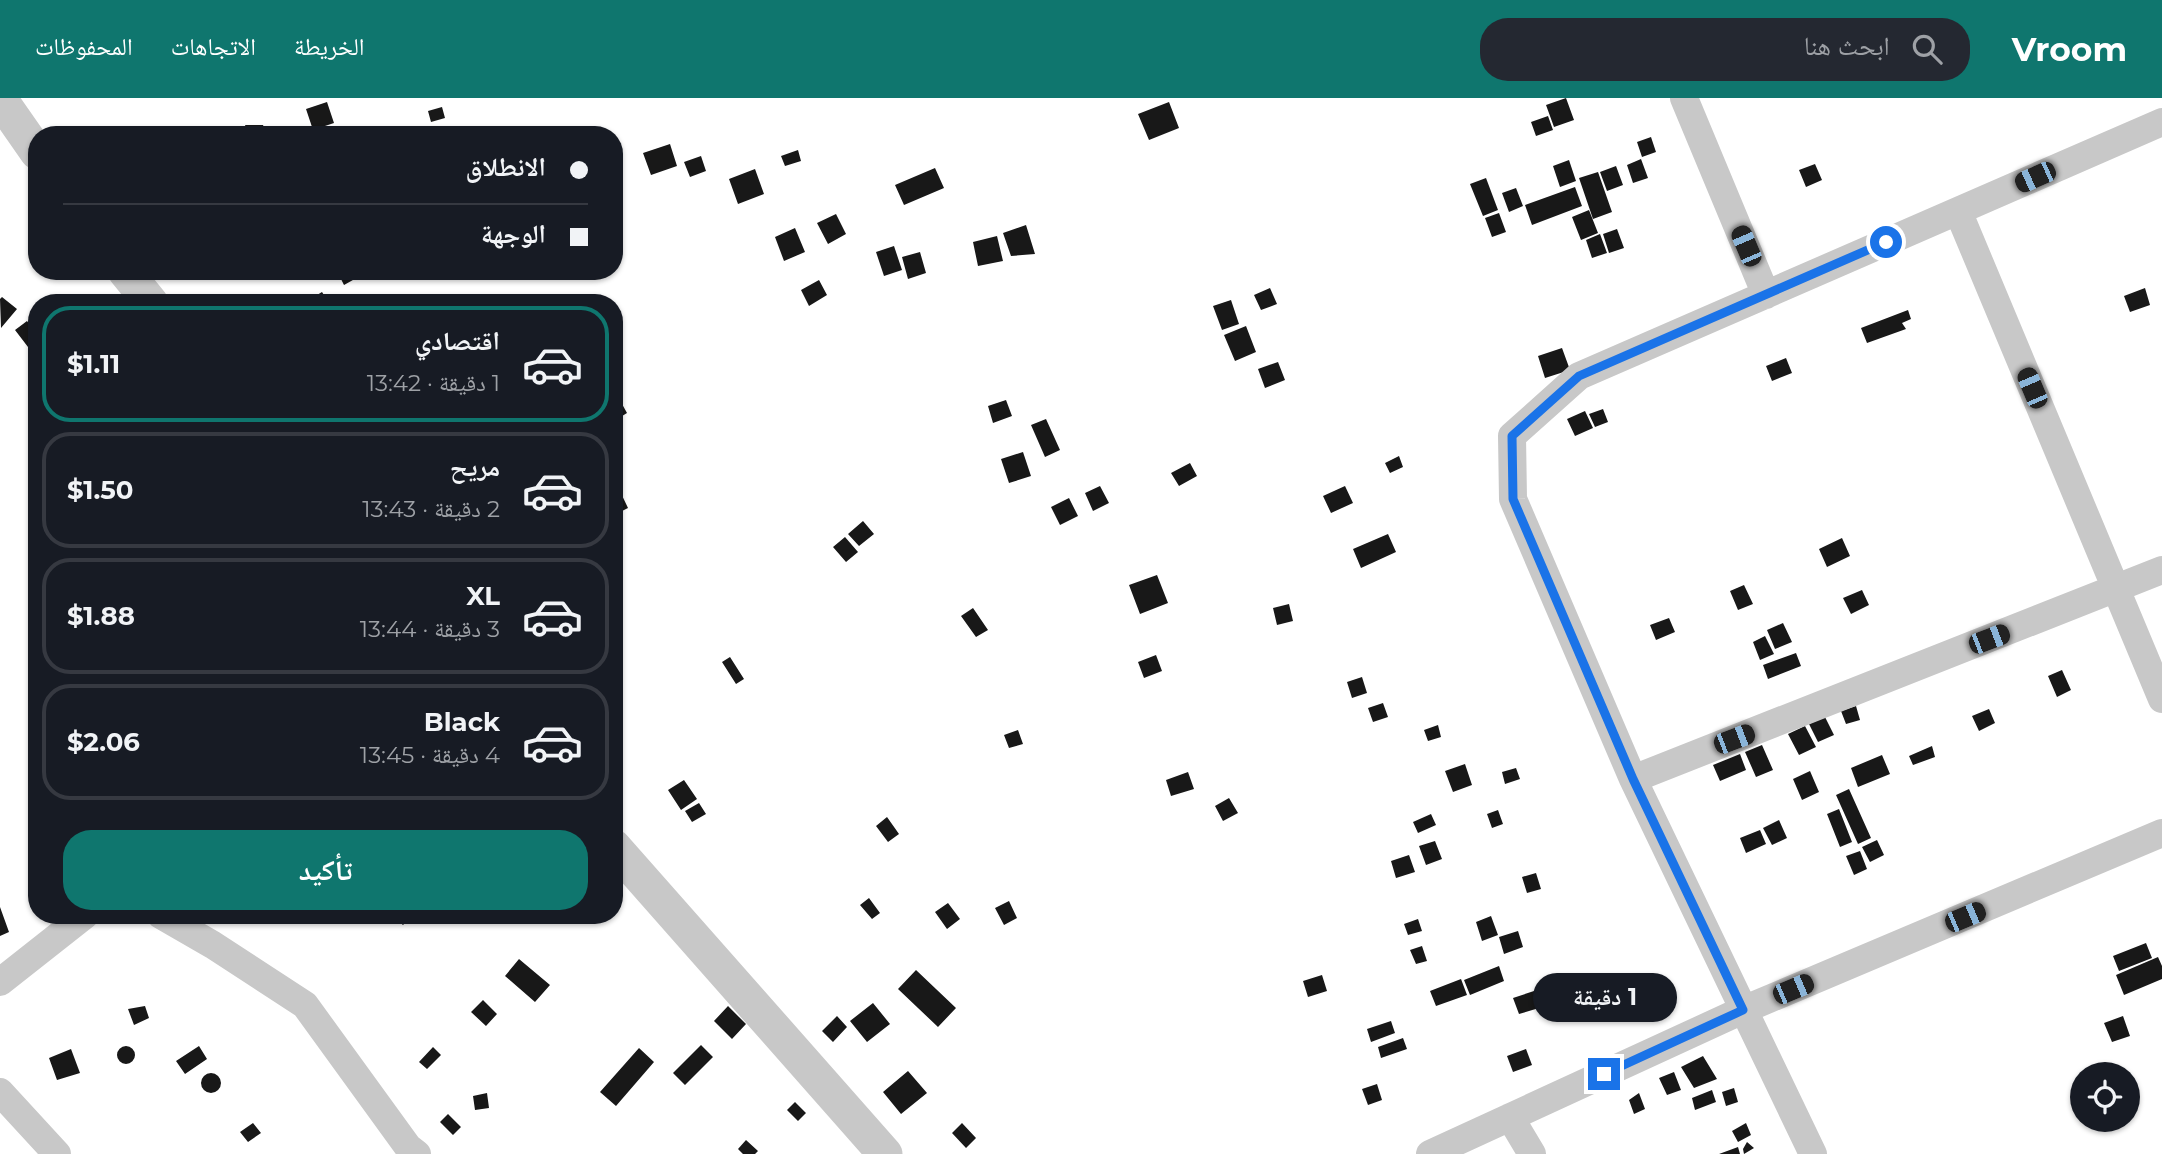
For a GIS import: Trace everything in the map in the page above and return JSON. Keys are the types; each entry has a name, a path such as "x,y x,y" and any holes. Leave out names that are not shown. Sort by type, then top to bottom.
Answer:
{"street":[{"path":"1684,98 1766,295"},
{"path":"0,99 28,139"},
{"path":"1813,1154 1633,779 1513,499 1512,436 1579,376 2162,122"},
{"path":"1958,211 2162,699"},
{"path":"132,280 144,294"},
{"path":"1633,779 2162,570"},
{"path":"1430,1154 1743,1010 2162,834"},
{"path":"623,858 885,1154"},
{"path":"0,982 74,924"},
{"path":"177,924 305,1005 408,1147 417,1154"},
{"path":"0,1093 57,1154"},
{"path":"1510,1117 1532,1154"}],"building":[{"path":"1566,98 1574,120 1554,127 1546,105"},
{"path":"327,102 334,123 312,126 306,109"},
{"path":"1169,102 1179,128 1149,140 1138,114"},
{"path":"442,107 445,118 431,122 428,111"},
{"path":"1548,116 1553,130 1536,136 1531,122"},
{"path":"1651,137 1656,152 1642,157 1637,142"},
{"path":"670,144 677,166 651,175 643,153"},
{"path":"798,150 801,161 785,166 781,156"},
{"path":"701,156 706,171 690,177 684,162"},
{"path":"1641,159 1648,178 1633,183 1627,165"},
{"path":"1569,160 1576,181 1560,187 1553,166"},
{"path":"1815,164 1822,180 1806,187 1799,170"},
{"path":"1616,166 1623,185 1607,191 1600,172"},
{"path":"935,168 944,188 904,205 895,185"},
{"path":"755,169 764,194 738,204 729,179"},
{"path":"1598,172 1612,212 1593,219 1579,178"},
{"path":"1486,178 1498,210 1483,216 1470,184"},
{"path":"1575,187 1582,206 1532,225 1525,205"},
{"path":"1516,188 1523,206 1509,212 1502,193"},
{"path":"1589,210 1598,233 1581,240 1572,217"},
{"path":"1499,213 1506,232 1492,237 1485,218"},
{"path":"836,214 846,234 828,244 817,223"},
{"path":"1026,225 1035,254 1011,256 1003,233"},
{"path":"795,228 805,252 784,261 775,237"},
{"path":"1617,229 1624,248 1609,253 1603,234"},
{"path":"1600,234 1607,253 1592,258 1586,240"},
{"path":"997,236 1003,261 978,266 973,242"},
{"path":"894,246 902,270 884,276 876,252"},
{"path":"920,252 926,273 908,279 902,257"},
{"path":"819,280 827,295 809,306 801,290"},
{"path":"1270,288 1277,304 1261,310 1254,295"},
{"path":"2145,288 2150,305 2130,312 2124,296"},
{"path":"2,297 17,309 1,328 0,299"},
{"path":"1231,300 1239,324 1222,330 1213,306"},
{"path":"1908,310 1911,319 1902,323 1906,329 1867,343 1861,328"},
{"path":"28,322 28,347 15,330"},
{"path":"1246,326 1256,352 1235,361 1224,335"},
{"path":"1562,348 1570,370 1545,378 1538,356"},
{"path":"1786,358 1792,373 1772,381 1766,366"},
{"path":"1278,362 1285,380 1265,388 1258,369"},
{"path":"1006,400 1012,416 993,423 988,406"},
{"path":"1603,409 1608,422 1595,427 1589,414"},
{"path":"1585,411 1593,428 1575,436 1567,419"},
{"path":"1046,419 1060,450 1045,457 1031,425"},
{"path":"1023,452 1031,476 1009,483 1001,459"},
{"path":"1399,456 1403,467 1390,473 1385,463"},
{"path":"1190,463 1197,476 1179,486 1171,473"},
{"path":"1100,486 1109,503 1093,511 1085,493"},
{"path":"1345,486 1353,503 1331,513 1323,496"},
{"path":"623,498 628,508 623,510"},
{"path":"1069,498 1078,516 1060,525 1051,507"},
{"path":"863,521 874,534 859,546 848,534"},
{"path":"1388,534 1396,552 1361,568 1353,549"},
{"path":"845,537 858,552 846,562 833,547"},
{"path":"1842,538 1850,556 1827,567 1819,549"},
{"path":"1157,575 1168,603 1140,614 1129,585"},
{"path":"1744,585 1753,604 1738,610 1730,591"},
{"path":"1862,590 1869,605 1851,614 1843,598"},
{"path":"1289,604 1293,621 1277,625 1273,608"},
{"path":"973,608 988,630 976,637 961,616"},
{"path":"1669,618 1675,632 1656,640 1650,625"},
{"path":"1783,623 1792,642 1775,649 1767,630"},
{"path":"1765,636 1774,654 1760,660 1753,642"},
{"path":"1796,653 1801,666 1768,679 1763,665"},
{"path":"1156,655 1162,671 1144,678 1138,662"},
{"path":"730,657 744,679 736,684 722,662"},
{"path":"2062,670 2071,690 2057,697 2048,676"},
{"path":"1362,677 1367,693 1352,698 1347,682"},
{"path":"1383,703 1388,717 1373,722 1368,708"},
{"path":"1856,706 1860,720 1846,724 1841,711"},
{"path":"1989,709 1995,723 1979,731 1972,716"},
{"path":"1825,717 1834,735 1818,742 1809,724"},
{"path":"1438,725 1441,737 1428,741 1424,730"},
{"path":"1805,726 1816,747 1799,755 1788,734"},
{"path":"1018,730 1023,744 1009,748 1004,735"},
{"path":"1762,745 1773,770 1756,777 1745,752"},
{"path":"1932,746 1935,757 1913,765 1909,756"},
{"path":"1740,754 1746,770 1720,781 1713,765"},
{"path":"1882,755 1890,774 1858,787 1851,768"},
{"path":"1465,764 1472,785 1453,792 1445,771"},
{"path":"1516,768 1520,779 1505,784 1502,772"},
{"path":"1810,771 1819,792 1802,800 1793,779"},
{"path":"1188,772 1194,789 1171,796 1166,780"},
{"path":"684,780 697,799 681,810 668,790"},
{"path":"1849,789 1871,838 1858,844 1836,795"},
{"path":"1229,798 1238,813 1223,821 1215,806"},
{"path":"699,803 706,814 692,822 685,811"},
{"path":"1839,809 1852,842 1840,847 1827,814"},
{"path":"1498,810 1503,824 1492,828 1487,814"},
{"path":"1431,814 1436,825 1418,833 1413,822"},
{"path":"887,817 899,834 888,842 876,826"},
{"path":"1779,820 1787,838 1772,845 1763,828"},
{"path":"1760,830 1766,844 1746,853 1740,838"},
{"path":"1877,840 1884,855 1870,862 1862,847"},
{"path":"1435,841 1442,859 1426,865 1419,846"},
{"path":"1860,851 1867,869 1854,875 1846,856"},
{"path":"1409,855 1415,872 1396,878 1391,861"},
{"path":"1536,873 1541,889 1527,893 1522,877"},
{"path":"869,898 880,913 872,919 860,905"},
{"path":"1009,901 1017,918 1004,925 995,908"},
{"path":"948,903 960,919 947,929 935,912"},
{"path":"0,907 9,932 0,936"},
{"path":"1491,916 1498,935 1482,941 1476,922"},
{"path":"1418,919 1422,931 1408,935 1404,924"},
{"path":"1518,931 1523,947 1504,954 1499,937"},
{"path":"2146,943 2152,958 2119,971 2113,956"},
{"path":"1422,946 1427,961 1416,964 1410,950"},
{"path":"2158,957 2162,966 2162,979 2124,995 2116,975"},
{"path":"519,959 550,985 535,1002 505,976"},
{"path":"1499,966 1504,981 1470,995 1464,980"},
{"path":"916,970 956,1008 938,1027 898,989"},
{"path":"1322,975 1327,991 1308,997 1303,981"},
{"path":"1461,979 1467,995 1436,1006 1430,991"},
{"path":"1534,991 1539,1008 1519,1014 1513,998"},
{"path":"483,1000 497,1014 486,1026 471,1012"},
{"path":"873,1003 890,1024 867,1042 850,1021"},
{"path":"145,1006 149,1018 134,1025 128,1009"},
{"path":"728,1006 746,1024 732,1039 714,1021"},
{"path":"837,1016 847,1027 833,1042 822,1031"},
{"path":"2123,1016 2130,1036 2112,1042 2104,1023"},
{"path":"1391,1021 1395,1033 1371,1042 1367,1029"},
{"path":"1403,1038 1407,1049 1381,1058 1378,1047"},
{"path":"701,1045 713,1057 685,1085 673,1073"},
{"path":"126,1046 132,1049 135,1055 132,1061 126,1064 120,1061 117,1055 120,1049"},
{"path":"199,1046 207,1059 185,1074 176,1061"},
{"path":"433,1047 441,1055 427,1069 419,1062"},
{"path":"639,1048 654,1062 616,1106 600,1092"},
{"path":"71,1049 80,1073 57,1080 49,1058"},
{"path":"1526,1049 1532,1065 1513,1072 1507,1056"},
{"path":"1703,1056 1717,1079 1694,1088 1681,1067"},
{"path":"908,1071 927,1093 901,1114 883,1092"},
{"path":"1674,1072 1681,1090 1667,1095 1659,1078"},
{"path":"207,1073 215,1073 221,1083 215,1093 207,1093 201,1087 201,1079"},
{"path":"1377,1084 1382,1100 1368,1105 1362,1089"},
{"path":"1734,1088 1738,1102 1726,1106 1722,1092"},
{"path":"1712,1090 1716,1102 1695,1110 1692,1098"},
{"path":"487,1093 489,1108 475,1110 473,1096"},
{"path":"1639,1093 1645,1109 1634,1114 1629,1100"},
{"path":"795,1102 806,1113 798,1121 787,1110"},
{"path":"448,1114 461,1127 453,1135 440,1122"},
{"path":"253,1123 261,1133 248,1142 240,1132"},
{"path":"962,1123 976,1138 966,1148 952,1133"},
{"path":"1746,1123 1751,1135 1738,1142 1732,1131"},
{"path":"746,1140 758,1151 755,1154 743,1154 738,1149"},
{"path":"1747,1142 1754,1148 1744,1154 1743,1149"},
{"path":"1738,1147 1740,1154 1719,1154"}],"route":[{"path":"1604,1074 1743,1010 1633,779 1513,499 1512,436 1579,376 1886,242"}]}
